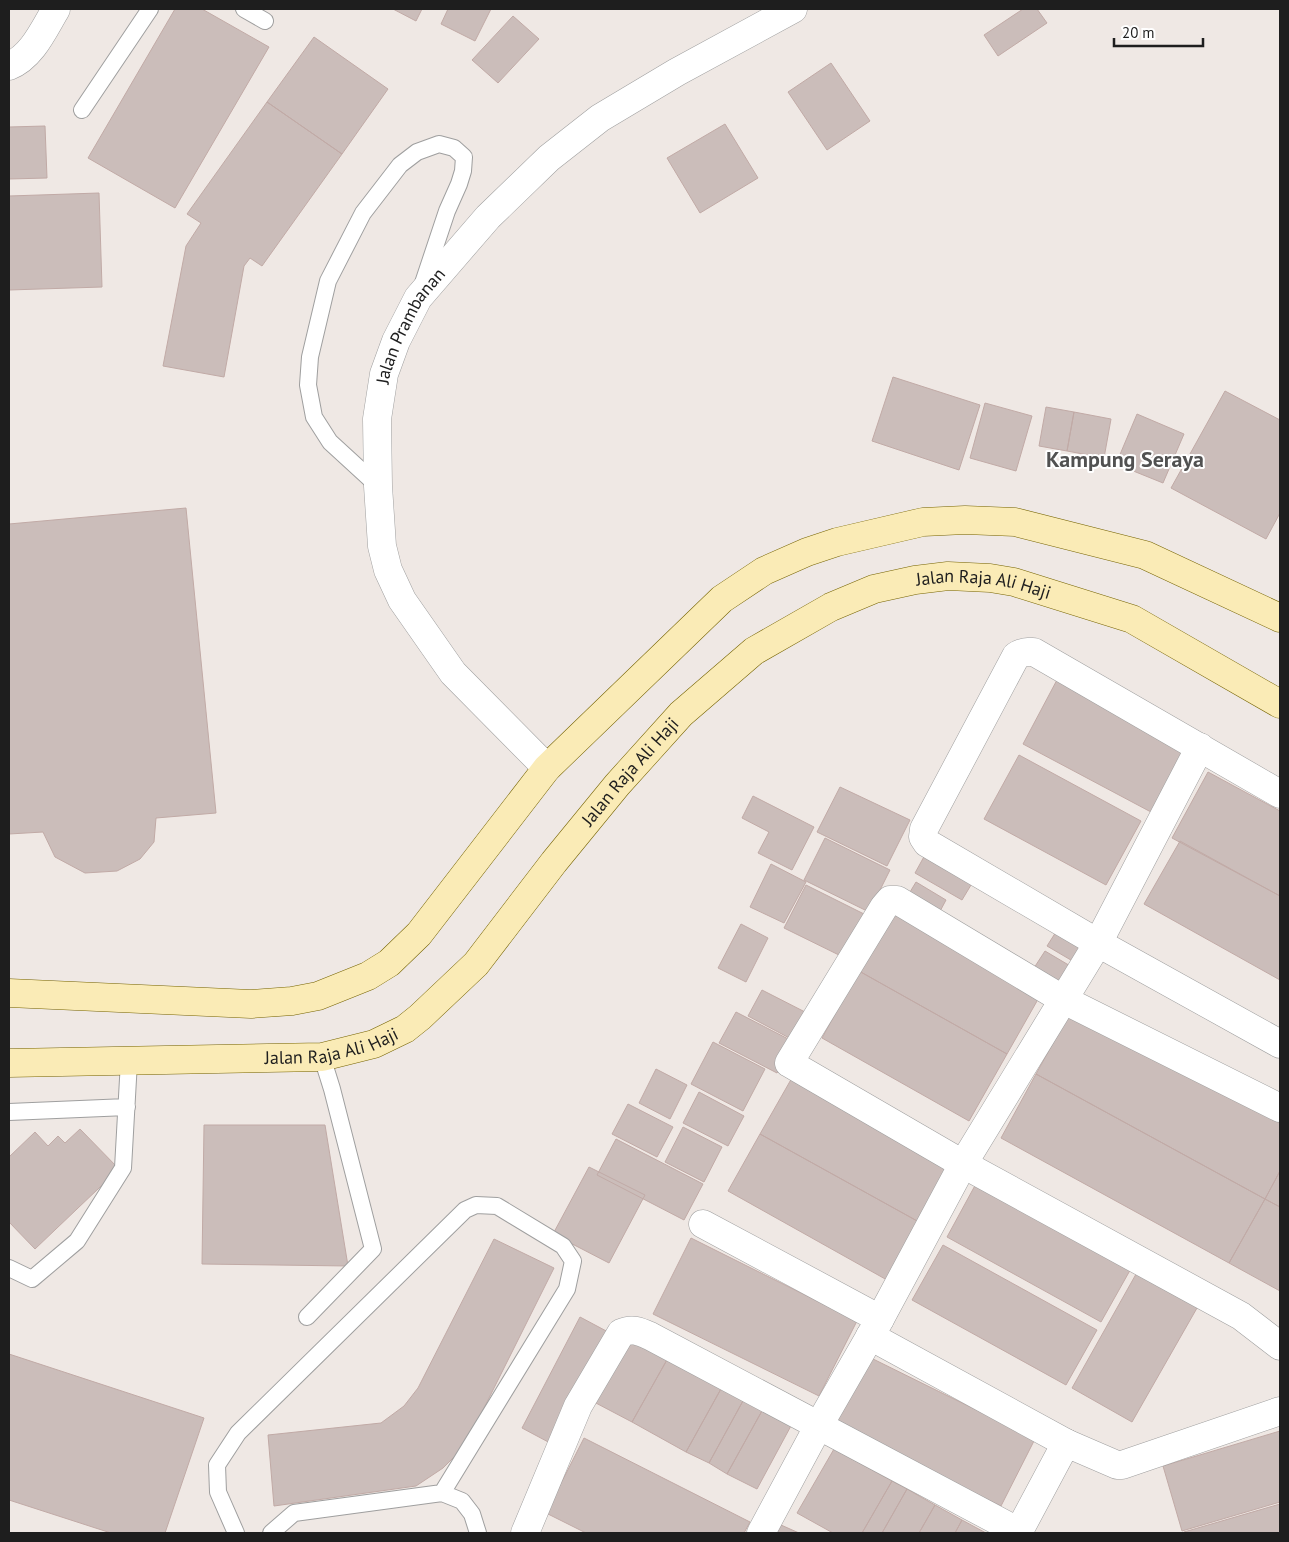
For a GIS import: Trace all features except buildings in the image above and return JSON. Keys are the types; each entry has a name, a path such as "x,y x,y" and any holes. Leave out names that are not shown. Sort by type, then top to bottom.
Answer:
{"main road":[{"path":"9,993 251,1004 318,996 368,976 389,962 419,934 547,768 722,599 764,571 807,552 837,542 923,522 965,520 1015,522 1145,554 1280,618"},
{"name":"Jalan Raja Ali Haji","path":"9,1063 322,1057 374,1044 405,1029 476,964 554,862 617,785 681,714 754,651 831,607 874,589 915,580 948,576 990,578 1014,582 1132,619 1280,704"}],"street":[{"path":"9,66 16,64 27,55 56,9"},
{"name":"Jalan Prambanan","path":"547,768 453,673 402,600 388,570 382,546 378,486 377,419 384,374 396,341 418,298 488,217 549,158 600,118 677,72 793,9"},
{"path":"1280,794 1034,652 1021,652 1016,656 924,829 923,836 927,844 1098,943 1280,1044"},
{"path":"761,1533 819,1425 875,1328 963,1164 1098,943 1200,747"},
{"path":"1280,1108 1064,1000 897,900 890,900 879,915 789,1063 963,1164 1241,1316 1280,1346"},
{"path":"703,1224 1066,1443 1117,1465 1122,1465 1280,1411"},
{"path":"525,1533 578,1406 621,1334 628,1330 638,1330 1018,1532 1066,1443"}],"lane":[{"path":"82,110 150,9"},
{"path":"244,9 265,21"},
{"path":"378,486 330,442 314,417 308,385 310,357 328,281 363,213 400,165 418,152 439,144 454,148 464,157 463,171 447,211 418,298"},
{"path":"307,1317 373,1249 322,1057"},
{"path":"9,1268 32,1279 77,1241 123,1168 129,1061"},
{"path":"9,1112 127,1107"},
{"path":"236,1533 218,1492 217,1465 238,1433 465,1210 476,1204 497,1206 563,1246 573,1261 567,1289 442,1493"},
{"path":"271,1533 294,1513 442,1493 462,1501 472,1514 478,1533"}],"district":[{"name":"Kampung Seraya","path":"1125,459"}]}
